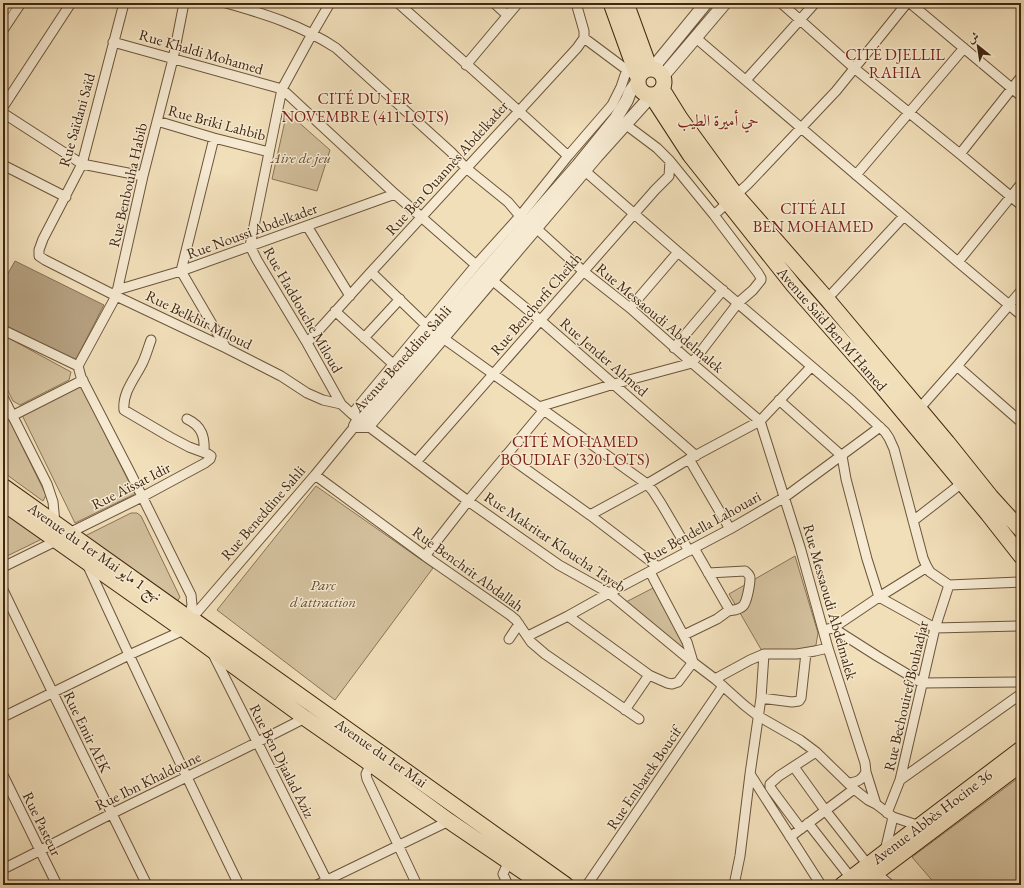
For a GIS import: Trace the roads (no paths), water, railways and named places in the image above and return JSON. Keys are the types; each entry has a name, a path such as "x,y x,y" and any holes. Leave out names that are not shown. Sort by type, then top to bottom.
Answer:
{"main road":[{"path":"3,8 6,3"},
{"name":"Avenue Saïd Ben M'Hamed","path":"611,3 645,78 680,118 732,199 794,286 879,383 962,482 1021,556"},
{"name":"Avenue Saïd Ben M'Hamed","path":"626,3 645,78"},
{"name":"Avenue Saïd Ben M'Hamed","path":"732,199 827,299 991,497 1021,530"},
{"name":"Avenue du 1er Mai نهج 1 مايو","path":"3,486 69,533 188,623"},
{"name":"Avenue du 1er Mai نهج 1 مايو","path":"3,503 87,562 188,623"},
{"path":"56,541 69,533"},
{"name":"Avenue du 1er Mai","path":"188,623 211,649 305,718 375,758 449,821 566,885"},
{"name":"Avenue du 1er Mai","path":"188,623 375,758 513,855 543,885"},
{"name":"Avenue Abbès Hocine 36","path":"872,869 885,852 1021,749"},
{"name":"Avenue Abbès Hocine 36","path":"857,883 872,869 1021,764"}],"street":[{"path":"3,30 21,3"},
{"path":"3,107 71,3"},
{"name":"Rue Saïdani Saïd","path":"45,260 40,256 39,250 43,239 66,198 82,164 124,3"},
{"name":"Rue Benbouha Habib","path":"78,366 117,293 143,176 173,59 184,3"},
{"name":"Rue Messaoudi Abdelmalek","path":"226,3 263,13 297,26 336,48 451,152 466,168 508,202 583,271 630,308 674,348 760,421 785,497 828,648 876,804"},
{"name":"Rue Haddouche Miloud","path":"330,3 282,89 250,246 341,404 358,421"},
{"path":"398,3 466,65 519,110 568,156"},
{"path":"494,3 507,15"},
{"path":"466,65 518,3"},
{"path":"576,3 584,31 584,38 645,78"},
{"name":"Avenue Beneddine Sahli","path":"434,331 476,265 528,222 585,171 625,124 645,78 706,3"},
{"name":"Avenue Beneddine Sahli","path":"358,421 578,165 616,118 630,92 645,78 696,38 725,3"},
{"path":"781,3 854,68 1021,205"},
{"path":"746,80 815,3"},
{"path":"714,215 732,199 836,91 909,3 1021,96"},
{"name":"Rue Ben Ouannès Abdelkader","path":"307,343 577,48 584,38"},
{"path":"696,38 1021,315"},
{"name":"Rue Khaldi Mohamed","path":"113,42 282,89"},
{"path":"856,175 964,48"},
{"path":"960,154 1021,77"},
{"path":"621,87 634,79 645,78"},
{"name":"Avenue Beneddine Sahli","path":"358,421 393,364 434,331 492,280 568,156 612,105 621,87 645,78"},
{"path":"282,89 395,194 476,265"},
{"path":"3,114 82,164 143,176"},
{"name":"Rue Briki Lahbib","path":"157,121 269,152"},
{"path":"425,556 468,501 506,456 541,409 614,384 692,363 738,303 753,290 761,280 758,273 714,215 670,161 657,148 625,124"},
{"path":"214,138 181,271 226,348"},
{"name":"Rue Benchorfi Cheïkh","path":"416,462 668,176 670,161"},
{"path":"3,165 66,198"},
{"path":"585,171 852,401 885,432 894,449 923,558 930,572 949,585 1021,582"},
{"path":"958,262 1021,184"},
{"name":"Rue Noussi Abdelkader","path":"117,293 395,194"},
{"path":"827,299 904,216"},
{"path":"307,226 350,296"},
{"path":"630,308 678,252"},
{"name":"Rue Belkhir Miloud","path":"45,260 117,293 226,348 281,376 308,393 324,400 341,404"},
{"path":"371,272 434,331 647,484 708,573 728,611"},
{"name":"Rue Jender Ahmed","path":"492,280 614,384 693,458 730,529"},
{"path":"674,348 723,290"},
{"path":"919,409 1021,291"},
{"path":"364,338 400,299"},
{"path":"335,312 393,364"},
{"path":"3,330 78,366 83,380 190,595 192,605 188,623 129,655 3,717"},
{"path":"151,340 142,363 127,390 123,402 124,410 170,437 204,452 205,441 202,434 194,423 187,419"},
{"path":"590,514 760,421 811,366"},
{"path":"957,366 1021,422"},
{"path":"12,416 83,380"},
{"path":"3,397 47,484 53,502 55,523"},
{"path":"779,400 842,456 846,479 867,559 879,597 936,628 1021,626"},
{"name":"Rue Makritar Kloucha Tayeb","path":"358,421 468,501 559,564 609,593 758,716 800,740 816,752 851,786 890,815"},
{"name":"Rue Beneddine Sahli","path":"188,623 315,475 358,421"},
{"name":"Rue Bendella Lahouari","path":"528,636 730,529 785,497 880,427"},
{"name":"Rue Aïssat Idir","path":"69,533 142,497 205,462 210,458 210,456 204,452"},
{"path":"506,456 590,514 654,570 684,635 694,662 678,682 672,684 667,683 649,676 568,616"},
{"name":"Rue Benchrit Abdallah","path":"315,475 425,556 510,615 519,624 531,642 545,654 639,719"},
{"path":"913,522 962,482"},
{"path":"3,567 56,541"},
{"path":"87,562 186,777 239,885"},
{"path":"823,630 833,628 927,567"},
{"path":"684,635 717,619 728,611 738,610 746,602 750,578 748,573 745,571 708,573"},
{"name":"Rue Bechouiref Bouhadjar","path":"890,815 900,780 936,628 949,585"},
{"name":"Rue Emir AEK","path":"3,590 147,885"},
{"path":"510,639 519,624"},
{"path":"833,628 876,656 922,683 1021,682"},
{"path":"715,679 764,654 806,653 828,648"},
{"name":"Rue Ben Djaalad Aziz","path":"211,649 327,883"},
{"path":"761,698 792,702 798,701 801,698 806,653"},
{"path":"734,885 741,849 761,698 764,654"},
{"path":"625,710 649,676"},
{"name":"Rue Embarek Boucif","path":"587,885 723,686"},
{"path":"900,780 1021,694"},
{"name":"Rue Ibn Khaldoune","path":"3,869 112,813 257,743 305,718"},
{"path":"801,829 772,790 770,784 772,781 816,752"},
{"path":"375,758 366,774 367,779 418,885"},
{"path":"794,767 825,810 872,869 890,885"},
{"path":"790,837 825,810 851,786 862,779 866,772"},
{"path":"750,774 821,885"},
{"name":"Rue Pasteur","path":"3,775 56,885"},
{"path":"885,852 890,815 920,826"},
{"path":"317,885 327,883 449,821"},
{"path":"808,823 857,883"},
{"path":"508,885 503,874 513,855"}],"district":[{"name":"CITÉ DJELLIL RAHIA","path":"895,63"},
{"name":"CITÉ DU 1ER NOVEMBRE (411 LOTS)","path":"365,107"},
{"name":"حي أميرة الطيب","path":"718,120"},
{"name":"CITÉ ALI BEN MOHAMED","path":"813,217"},
{"name":"CITÉ MOHAMED BOUDIAF (320 LOTS)","path":"575,450"}],"park label":[{"name":"Aire de jeu","path":"301,158"},
{"name":"Parc d'attraction","path":"323,594"}]}
